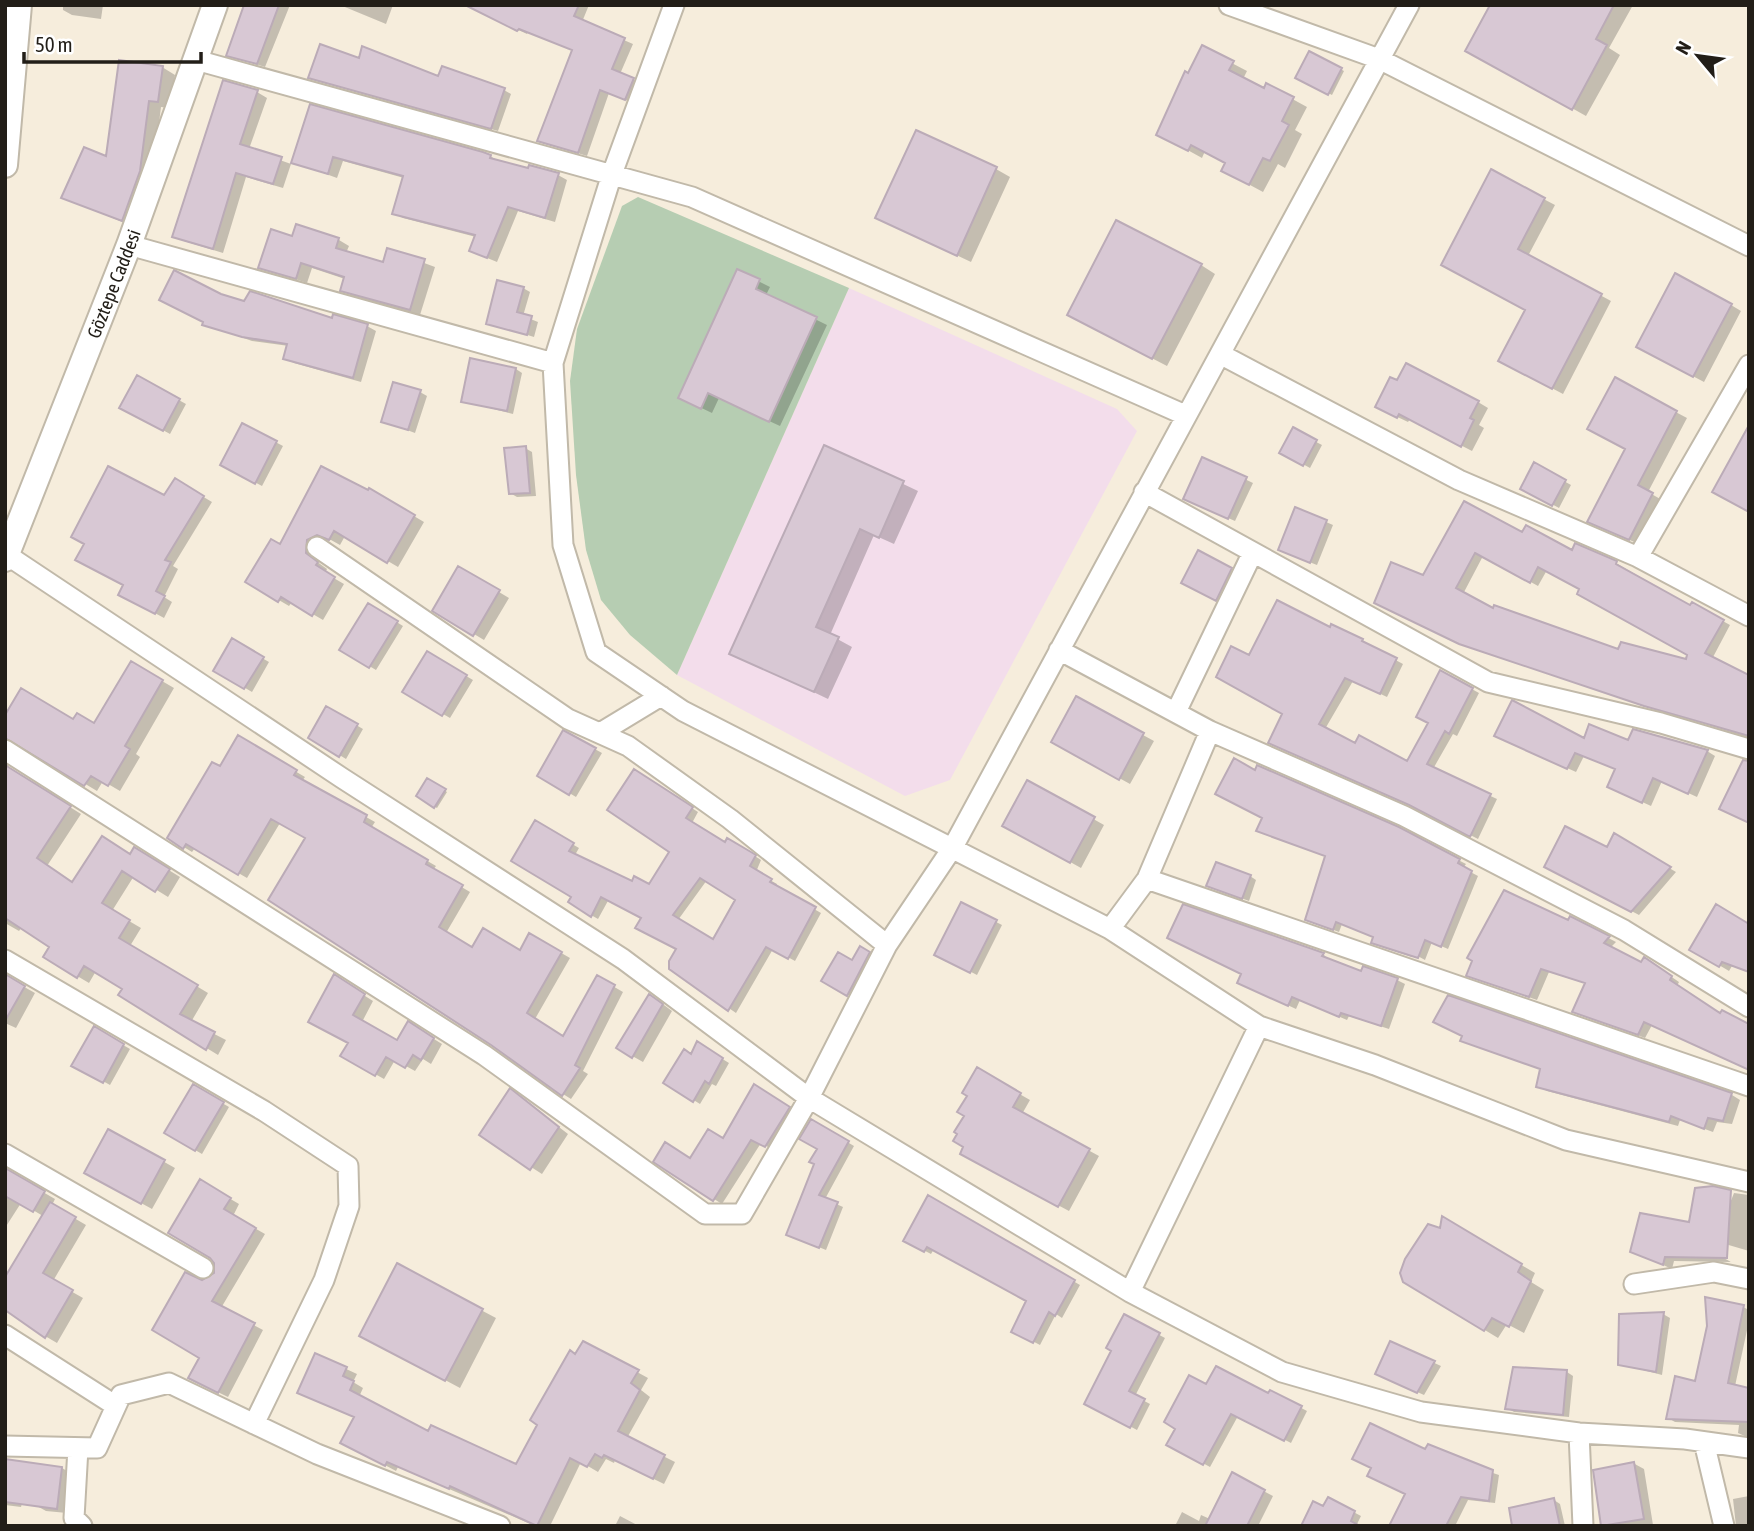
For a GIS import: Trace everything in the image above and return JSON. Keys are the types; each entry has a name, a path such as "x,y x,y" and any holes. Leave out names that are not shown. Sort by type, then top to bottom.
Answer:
{"street":[{"path":"5,165 19,5"},
{"name":"Göztepe Caddesi","path":"6,557 129,245 215,5"},
{"path":"1229,5 1378,59 1749,246"},
{"path":"5,750 484,1055 705,1214 742,1214 809,1098 887,945 953,847 1409,5"},
{"path":"672,6 612,174 553,363 563,545 596,652 683,711 1110,929 1259,1026 1375,1065 1566,1140 1749,1182"},
{"path":"196,60 692,197 1185,415"},
{"path":"129,245 553,363"},
{"path":"1220,354 1460,480 1638,557 1749,616"},
{"path":"1638,557 1749,365"},
{"path":"1144,492 1488,682 1661,723 1749,749"},
{"path":"317,547 568,719 628,746 730,819 887,945"},
{"path":"1176,712 1253,552"},
{"path":"6,557 623,959 809,1098 1130,1292 1282,1371 1421,1412 1579,1433 1749,1448"},
{"path":"1059,650 1210,731 1404,816 1625,930 1749,1007"},
{"path":"600,733 661,696"},
{"path":"1110,929 1147,879 1210,731"},
{"path":"1147,879 1749,1086"},
{"path":"5,960 264,1111 348,1166 349,1206 324,1280 254,1424"},
{"path":"1130,1292 1259,1026"},
{"path":"5,1154 202,1268"},
{"path":"1634,1284 1714,1272 1749,1279"},
{"path":"5,1335 116,1406"},
{"path":"5,1446 97,1448 121,1395 169,1383 317,1454 500,1526"},
{"path":"1579,1433 1583,1526"},
{"path":"1704,1442 1724,1526"},
{"path":"78,1448 74,1518 82,1526"}],"shaded area":[{"path":"849,288 1117,409 1137,431 950,780 905,796 677,675"}],"green space":[{"path":"638,197 849,288 677,675 630,635 601,600 586,550 576,475 570,381 577,329 622,206"}],"building":[{"path":"244,5 279,5 257,64 226,56"},
{"path":"465,5 579,5 574,16 625,38 612,69 634,78 625,100 600,90 578,153 537,141 572,50 519,29 517,31"},
{"path":"1490,5 1614,5 1596,39 1607,45 1572,110 1465,51"},
{"path":"320,44 359,58 362,46 438,76 442,66 505,88 491,129 308,78"},
{"path":"1202,45 1234,61 1229,70 1264,88 1266,83 1294,97 1282,121 1289,125 1270,161 1263,158 1249,185 1221,171 1225,163 1191,145 1188,151 1156,135 1185,71 1188,73"},
{"path":"1309,51 1342,68 1328,95 1295,78"},
{"path":"119,60 163,66 158,102 149,101 140,171 122,221 61,198 84,147 106,156"},
{"path":"223,80 258,90 240,144 282,157 273,184 236,173 213,249 172,237"},
{"path":"310,104 483,152 491,155 490,158 559,173 545,218 508,207 487,258 469,251 475,235 392,214 403,176 333,157 328,174 291,163"},
{"path":"916,130 997,167 957,256 875,218"},
{"path":"1491,169 1545,198 1518,249 1602,294 1552,389 1498,361 1525,310 1441,265"},
{"path":"1116,220 1202,264 1152,359 1067,315"},
{"path":"296,224 339,238 336,248 383,262 387,248 425,259 410,310 340,291 344,277 301,263 296,279 258,268 271,229 292,236"},
{"path":"737,269 760,279 756,289 817,317 769,422 708,393 701,409 678,398"},
{"path":"174,270 221,294 244,301 250,291 332,318 333,314 368,324 353,378 283,359 287,344 242,337 202,325 203,322 159,300"},
{"path":"1675,273 1732,304 1693,377 1636,347"},
{"path":"497,280 524,287 517,312 532,316 527,335 486,324"},
{"path":"470,358 516,368 507,411 461,402"},
{"path":"1406,363 1479,401 1470,418 1474,420 1461,447 1399,414 1397,418 1375,407 1390,377 1397,380"},
{"path":"137,375 180,399 163,431 119,408"},
{"path":"1615,377 1677,411 1638,485 1653,493 1629,540 1587,522 1625,449 1587,429"},
{"path":"393,382 421,390 408,430 381,422"},
{"path":"242,423 277,441 255,484 220,465"},
{"path":"1749,425 1749,512 1712,492"},
{"path":"1293,427 1317,440 1303,466 1279,453"},
{"path":"824,445 904,481 879,538 860,529 816,627 839,637 814,692 729,654"},
{"path":"526,446 530,493 509,494 504,448"},
{"path":"1202,457 1247,477 1228,519 1183,499"},
{"path":"1534,462 1566,480 1552,506 1520,489"},
{"path":"108,466 164,495 175,478 204,496 165,560 171,562 156,591 165,596 155,614 118,595 123,585 75,560 84,544 71,537"},
{"path":"321,466 368,490 369,488 415,515 387,563 334,531 329,540 317,535 307,540 306,553 318,562 316,565 335,577 312,616 281,597 278,602 245,582 271,539 280,544"},
{"path":"1464,501 1522,532 1526,525 1572,550 1575,543 1617,561 1616,564 1690,605 1692,602 1724,620 1705,653 1749,675 1749,736 1644,706 1459,644 1374,603 1391,562 1423,575","holes":["1475,553 1530,583 1538,567 1579,589 1577,594 1687,655 1686,659 1621,642 1618,649 1494,605 1493,608 1456,588"]},
{"path":"1295,507 1327,520 1310,563 1278,550"},
{"path":"1198,550 1232,568 1216,601 1181,583"},
{"path":"458,566 500,590 473,636 432,611"},
{"path":"1277,600 1330,627 1331,624 1363,639 1362,641 1397,658 1380,694 1345,678 1319,724 1355,743 1359,735 1407,761 1428,723 1416,717 1440,670 1473,688 1449,734 1445,731 1427,764 1491,794 1470,837 1409,805 1268,743 1282,714 1216,677 1231,646 1249,655"},
{"path":"368,603 398,621 369,668 339,650"},
{"path":"232,638 264,657 244,689 213,671"},
{"path":"427,651 467,675 442,716 402,692"},
{"path":"131,661 163,680 125,746 130,749 108,786 91,776 84,786 5,738 5,715 21,688 73,719 77,713 94,723"},
{"path":"1076,696 1144,733 1119,780 1051,742"},
{"path":"1512,700 1584,738 1589,724 1628,740 1633,729 1708,750 1688,794 1653,778 1642,803 1607,787 1615,769 1575,753 1567,769 1494,736"},
{"path":"326,706 358,724 339,757 308,738"},
{"path":"563,730 596,748 569,795 537,776"},
{"path":"238,735 297,770 294,775 367,815 364,822 428,860 426,864 463,885 439,927 472,947 483,928 520,950 529,933 562,952 527,1013 563,1036 597,975 615,985 575,1065 580,1068 562,1096 491,1045 268,900 305,838 271,819 238,875 186,844 183,849 167,838 212,762 220,766"},
{"path":"1234,758 1255,770 1257,765 1399,827 1460,859 1458,863 1472,871 1441,947 1425,940 1418,958 1371,943 1373,937 1336,922 1333,930 1305,920 1325,856 1256,831 1262,818 1215,794"},
{"path":"1743,760 1749,761 1749,823 1719,809"},
{"path":"5,765 71,806 37,858 72,882 102,836 130,854 134,847 170,869 155,892 122,871 102,903 130,920 119,938 198,985 180,1014 215,1032 206,1050 118,995 122,989 84,966 77,978 43,957 49,947 5,918"},
{"path":"634,769 693,807 686,818 725,842 727,838 756,855 750,866 772,879 770,882 816,907 788,959 766,947 728,1011 669,969 669,961 676,949 635,928 641,918 601,897 591,917 568,902 571,897 511,861 535,820 574,843 569,851 632,881 634,876 649,884 669,852 607,810","holes":["700,878 735,900 713,939 673,915"]},
{"path":"427,778 446,789 434,808 416,796"},
{"path":"1027,780 1095,817 1070,863 1002,826"},
{"path":"1565,826 1607,847 1614,833 1671,867 1631,912 1544,867"},
{"path":"1216,862 1251,875 1242,899 1206,886"},
{"path":"1504,890 1568,920 1570,916 1610,936 1604,943 1641,962 1644,957 1672,976 1670,980 1720,1013 1722,1010 1749,1024 1749,1070 1644,1022 1638,1035 1572,1012 1585,983 1541,969 1529,997 1466,976 1472,961 1467,958"},
{"path":"961,902 997,920 970,973 934,955"},
{"path":"1183,904 1324,953 1322,956 1361,971 1363,966 1398,978 1381,1026 1341,1013 1339,1017 1292,997 1288,1006 1237,983 1241,974 1167,938"},
{"path":"1716,904 1749,924 1749,972 1722,962 1719,967 1689,950"},
{"path":"860,946 870,952 847,996 821,981 838,952 852,960"},
{"path":"5,974 25,986 5,1021"},
{"path":"334,974 365,994 353,1015 397,1040 408,1021 434,1038 421,1060 413,1055 405,1068 386,1057 375,1076 340,1056 348,1043 308,1022"},
{"path":"649,994 663,1004 632,1058 616,1048"},
{"path":"1448,995 1732,1093 1723,1121 1708,1118 1704,1129 1671,1116 1669,1122 1536,1087 1540,1069 1460,1041 1462,1036 1433,1022"},
{"path":"94,1026 124,1044 103,1083 71,1066"},
{"path":"697,1041 723,1058 709,1084 705,1081 693,1102 663,1083 684,1049 691,1054"},
{"path":"977,1067 1021,1093 1013,1107 1090,1149 1058,1207 960,1154 963,1147 953,1141 957,1134 954,1132 964,1116 957,1112 967,1096 962,1093"},
{"path":"193,1084 224,1102 195,1151 164,1133"},
{"path":"754,1084 790,1107 765,1147 751,1140 713,1201 653,1162 665,1142 690,1158 708,1129 723,1138"},
{"path":"510,1088 559,1127 530,1170 479,1135"},
{"path":"811,1119 849,1141 819,1195 838,1202 819,1248 786,1235 814,1164 809,1162 817,1149 799,1139"},
{"path":"108,1129 165,1160 141,1204 84,1173"},
{"path":"5,1168 45,1191 33,1212 5,1196"},
{"path":"200,1179 231,1198 224,1209 256,1228 212,1301 255,1323 218,1393 188,1378 199,1358 152,1330 185,1272 202,1280 214,1273 214,1263 210,1258 168,1233"},
{"path":"1713,1186 1731,1190 1727,1258 1665,1257 1663,1265 1630,1252 1640,1213 1689,1222 1695,1188"},
{"path":"928,1195 1075,1280 1055,1316 1049,1312 1033,1343 1011,1332 1026,1301 927,1247 924,1252 903,1241"},
{"path":"50,1202 76,1217 43,1273 73,1290 45,1338 5,1310 5,1277"},
{"path":"1442,1216 1522,1264 1518,1272 1531,1281 1509,1327 1492,1318 1484,1331 1403,1282 1400,1273 1405,1259 1428,1224 1440,1228"},
{"path":"397,1263 483,1309 445,1381 359,1336"},
{"path":"1705,1297 1744,1305 1728,1383 1749,1388 1749,1422 1666,1419 1675,1376 1695,1381 1707,1326"},
{"path":"1664,1312 1656,1372 1618,1365 1619,1314"},
{"path":"1124,1314 1160,1333 1129,1391 1145,1399 1130,1428 1084,1404 1111,1351 1106,1348"},
{"path":"583,1341 639,1370 631,1383 640,1390 618,1431 665,1455 653,1479 604,1455 602,1458 595,1454 587,1467 570,1458 537,1526 450,1486 449,1489 387,1462 385,1466 340,1443 354,1417 297,1393 315,1353 347,1367 343,1376 354,1381 350,1390 428,1431 431,1425 516,1464 537,1425 530,1420 570,1350 575,1354"},
{"path":"1390,1341 1435,1361 1417,1393 1375,1374"},
{"path":"1216,1366 1268,1393 1270,1390 1302,1406 1284,1441 1231,1414 1203,1465 1166,1445 1175,1429 1164,1422 1189,1375 1206,1384"},
{"path":"1513,1367 1567,1370 1563,1415 1505,1409"},
{"path":"1370,1423 1425,1449 1428,1444 1493,1470 1489,1501 1461,1497 1446,1526 1389,1526 1405,1494 1367,1476 1371,1468 1352,1459"},
{"path":"5,1459 62,1467 57,1509 5,1502"},
{"path":"1634,1462 1644,1519 1601,1526 1593,1470"},
{"path":"1232,1472 1265,1490 1247,1526 1205,1526"},
{"path":"1328,1497 1355,1511 1351,1521 1360,1526 1301,1526 1313,1501 1323,1506"},
{"path":"1554,1498 1560,1526 1512,1526 1509,1508"}]}
